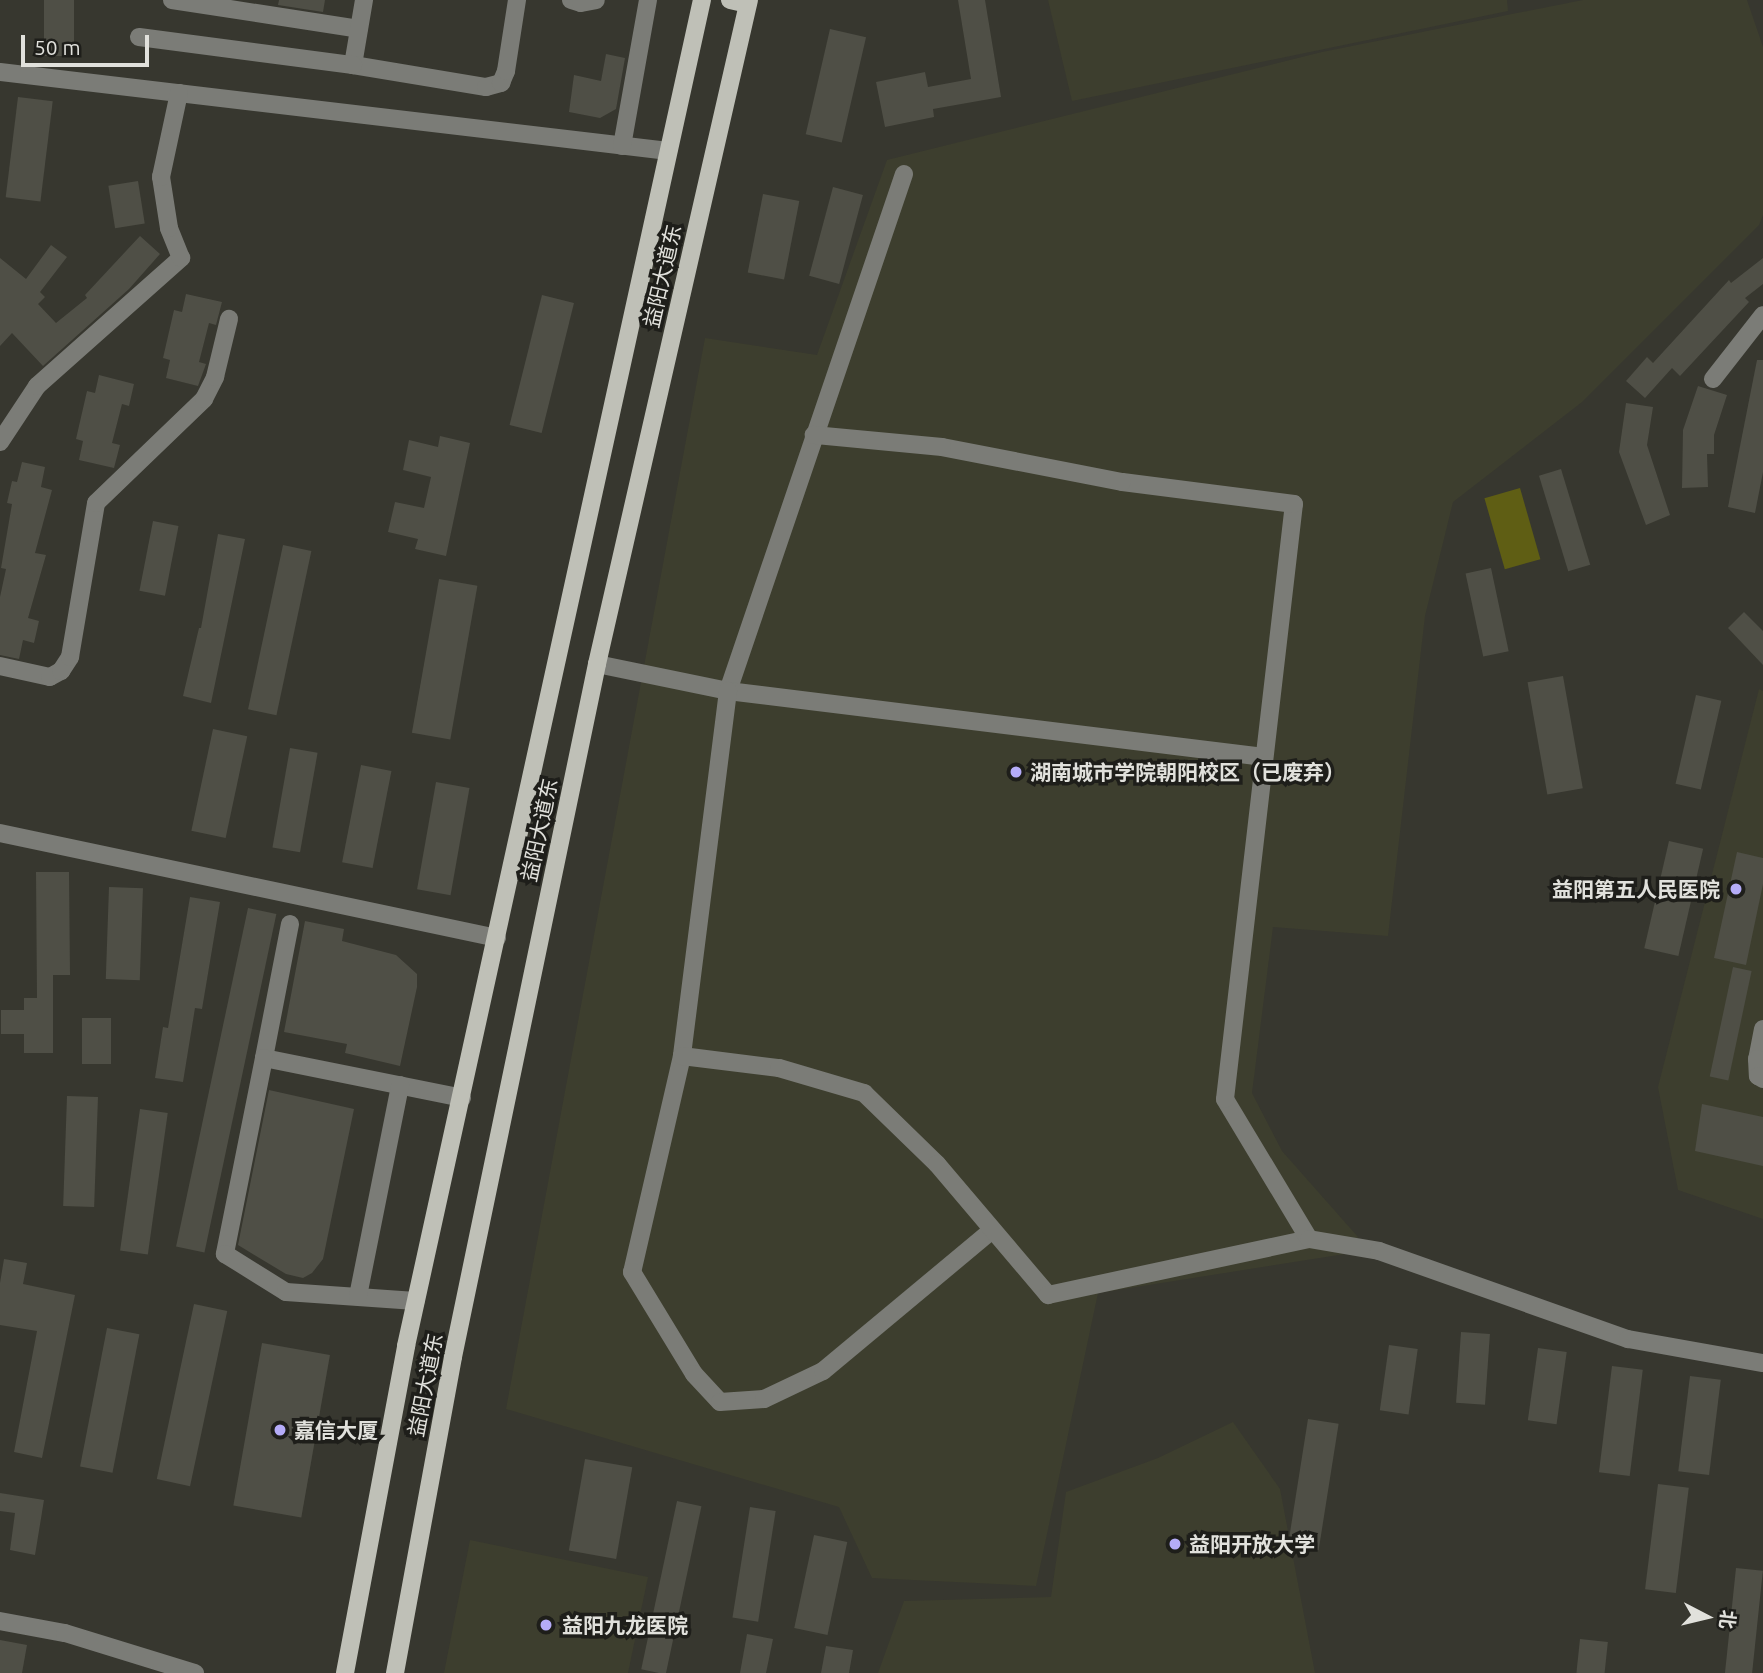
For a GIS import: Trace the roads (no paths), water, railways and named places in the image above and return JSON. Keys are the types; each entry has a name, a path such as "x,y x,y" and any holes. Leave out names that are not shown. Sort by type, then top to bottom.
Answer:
{"main road":[{"path":"345,1673 416,1301 702,0"},
{"name":"益阳大道东","path":"395,1673 453,1357 597,664 742,1"}],"street":[{"path":"172,0 359,29"},
{"path":"353,65 364,0"},
{"path":"138,37 353,65 486,87 501,83 506,71 517,0"},
{"path":"571,0 581,3 596,0"},
{"path":"622,146 648,0"},
{"path":"0,72 668,152"},
{"path":"0,442 37,386 181,258 169,228 161,177 179,93"},
{"path":"904,174 728,691 682,1056 632,1272 694,1374 720,1402 764,1399 823,1371 992,1230"},
{"path":"1713,379 1763,315"},
{"path":"0,666 50,677 61,671 70,657 96,503 204,399 215,377 229,319"},
{"path":"814,435 942,447 1122,482 1294,504 1225,1099 1309,1239"},
{"path":"597,664 728,691 1264,757"},
{"path":"0,834 497,938"},
{"path":"290,924 225,1254 286,1292 416,1301"},
{"path":"1763,1029 1757,1059 1758,1076 1763,1079"},
{"path":"682,1056 779,1068 864,1093 937,1164 1048,1295 1309,1239 1379,1251 1628,1339 1763,1363"},
{"path":"264,1058 462,1098"},
{"path":"358,1296 400,1086"},
{"path":"0,1621 65,1633 195,1673"}],"place":[{"name":"湖南城市学院朝阳校区（已废弃）","path":"1016,772"},
{"name":"益阳第五人民医院","path":"1736,889"},
{"name":"嘉信大厦","path":"280,1430"},
{"name":"益阳开放大学","path":"1175,1544"},
{"name":"益阳九龙医院","path":"546,1625"}]}
